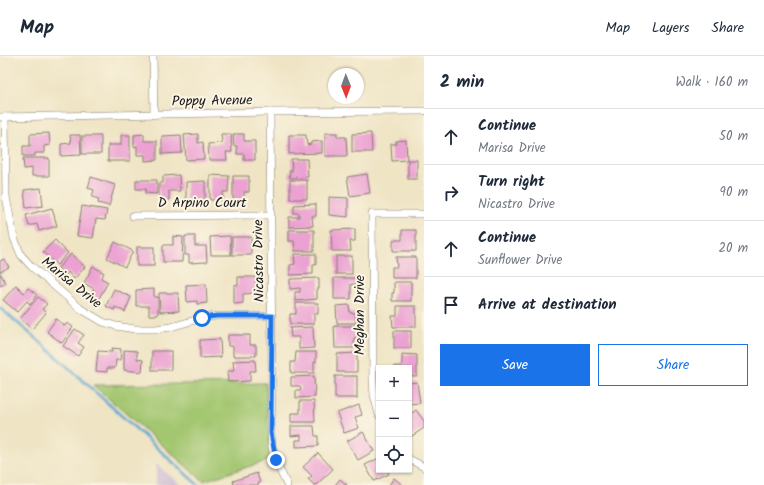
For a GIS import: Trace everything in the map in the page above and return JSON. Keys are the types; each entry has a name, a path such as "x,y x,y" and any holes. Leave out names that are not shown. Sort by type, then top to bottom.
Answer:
{"street":[{"path":"153,56 154,115"},
{"name":"Poppy Avenue","path":"2,117 424,111"},
{"name":"Nicastro Drive","path":"270,112 272,316 271,433 276,460 287,485"},
{"name":"Marisa Drive","path":"2,117 6,197 14,238 21,254 31,266 81,309 103,322 135,329 171,326 202,318 217,316 272,316"},
{"name":"Meghan Drive","path":"376,403 373,381 372,214 424,214"},
{"name":"D Arpino Court","path":"133,216 270,215"},
{"path":"412,461 424,467"}],"shaded area":[{"path":"156,464 181,485 156,485"}],"green space":[{"path":"266,383 270,460 203,481 93,385"}],"building":[{"path":"49,133 50,145 44,146 44,153 35,153 35,156 23,156 23,146 30,146 30,134"},
{"path":"325,133 337,133 337,137 346,137 347,156 325,156"},
{"path":"371,133 372,152 352,152 352,134"},
{"path":"144,134 144,141 157,141 157,160 145,161 145,155 137,155 137,146 134,147 134,135"},
{"path":"198,134 198,143 203,142 204,159 186,160 184,135"},
{"path":"221,134 231,134 232,152 226,152 227,160 209,160 208,144 222,143"},
{"path":"233,134 244,134 244,141 255,141 255,160 244,160 244,154 237,154 237,146 234,146"},
{"path":"70,135 80,135 81,155 61,156 61,144 71,143"},
{"path":"121,135 130,135 130,161 108,161 108,145 121,145"},
{"path":"181,135 182,153 162,154 162,136"},
{"path":"289,135 306,135 307,145 311,144 311,142 322,141 322,153 289,154"},
{"path":"82,136 101,136 101,154 82,154"},
{"path":"406,140 407,160 392,161 391,144 397,144 396,141"},
{"path":"23,158 49,158 49,176 32,176 32,168 24,169"},
{"path":"291,159 307,159 308,177 290,178 289,171 292,171"},
{"path":"408,160 417,160 417,179 408,179"},
{"path":"367,174 370,193 350,196 347,177"},
{"path":"179,175 180,191 169,191 169,200 159,201 159,183 163,183 163,176"},
{"path":"210,175 229,176 228,192 223,192 223,200 210,200"},
{"path":"233,176 249,176 249,192 244,192 244,201 233,201"},
{"path":"91,177 115,185 109,206 98,203 99,199 92,197 94,190 88,188"},
{"path":"136,180 157,180 157,194 145,193 146,189 136,189"},
{"path":"290,180 307,180 307,199 290,199"},
{"path":"205,181 205,199 186,200 186,182"},
{"path":"41,188 43,206 26,208 24,190"},
{"path":"329,197 348,198 348,217 329,215"},
{"path":"316,204 316,216 312,216 313,226 289,227 289,217 299,217 299,213 294,213 294,205"},
{"path":"82,206 107,210 105,220 96,219 93,238 77,236"},
{"path":"52,208 57,226 39,231 37,224 29,226 26,215"},
{"path":"355,229 355,241 350,241 351,251 332,251 331,230"},
{"path":"289,230 314,230 314,251 295,251 294,241 289,241"},
{"path":"402,230 416,230 416,251 393,251 393,240 402,240"},
{"path":"173,236 183,237 182,262 163,262 163,245 173,245"},
{"path":"185,236 195,236 195,246 206,246 207,262 189,263 189,255 185,255"},
{"path":"230,236 231,255 211,255 210,237"},
{"path":"232,237 251,237 251,255 232,255"},
{"path":"55,240 68,253 57,265 43,252"},
{"path":"115,242 133,251 125,267 107,258"},
{"path":"137,247 154,247 154,266 137,266"},
{"path":"71,254 85,267 74,279 68,272 66,275 58,268"},
{"path":"294,254 316,254 316,265 313,265 313,274 290,275 290,265 295,264"},
{"path":"336,256 352,256 352,274 336,274"},
{"path":"396,257 416,257 416,278 392,278 392,267 397,267"},
{"path":"4,259 9,267 0,272 0,261"},
{"path":"93,266 104,273 101,278 108,282 98,300 90,295 94,289 84,283"},
{"path":"0,273 6,283 0,286"},
{"path":"238,277 255,277 256,293 243,294 243,303 234,304 234,285 238,285"},
{"path":"319,278 317,299 295,301 295,292 300,292 300,288 290,289 290,279"},
{"path":"334,278 356,278 356,284 351,284 351,299 334,299"},
{"path":"394,282 411,282 411,301 392,301"},
{"path":"206,284 207,303 197,304 197,301 187,302 186,285"},
{"path":"16,285 24,293 28,288 37,295 30,304 27,301 17,312 3,300"},
{"path":"114,289 131,297 125,312 115,307 114,310 106,306"},
{"path":"154,289 154,297 158,297 158,315 149,315 149,306 136,306 136,290"},
{"path":"159,293 178,293 179,311 160,312"},
{"path":"38,297 47,304 42,309 46,313 32,329 20,319"},
{"path":"296,303 318,303 318,314 314,314 314,324 290,324 290,314 296,314"},
{"path":"349,305 350,313 355,313 356,323 337,323 336,306"},
{"path":"397,306 416,306 416,327 393,327 392,316 397,316"},
{"path":"56,319 65,326 67,323 73,327 62,343 47,332"},
{"path":"334,326 357,326 357,338 354,338 354,348 335,348"},
{"path":"313,327 314,348 299,349 299,337 291,337 290,328"},
{"path":"75,329 84,335 78,343 84,347 78,356 63,346"},
{"path":"394,331 411,331 411,348 394,348"},
{"path":"228,335 250,335 250,345 256,345 256,356 233,356 233,346 228,346"},
{"path":"220,339 221,357 200,358 200,340"},
{"path":"112,348 121,349 120,360 116,360 115,368 107,368 107,372 96,371 98,351 112,352"},
{"path":"124,350 137,351 137,359 143,360 142,372 124,370"},
{"path":"152,351 171,351 171,370 152,370"},
{"path":"296,352 316,352 314,373 291,373 291,362 295,362"},
{"path":"357,353 357,372 337,372 337,354"},
{"path":"402,354 417,355 417,376 412,376 412,365 402,365"},
{"path":"255,360 256,371 250,371 250,381 228,382 227,371 234,371 233,361"},
{"path":"314,376 315,397 296,398 296,390 301,390 300,386 291,386 291,377"},
{"path":"335,376 357,376 357,398 335,398"},
{"path":"417,382 420,403 412,404 412,383"},
{"path":"300,401 314,401 315,422 291,422 291,413 300,413"},
{"path":"359,405 362,415 355,417 359,428 344,433 337,413"},
{"path":"416,410 424,421 424,428 412,436 412,413"},
{"path":"291,426 314,426 315,436 318,436 318,446 296,447 296,440 301,440 301,435 291,436"},
{"path":"363,432 374,451 358,460 347,441"},
{"path":"318,453 333,469 316,485 314,485 308,479 312,476 303,467"},
{"path":"376,460 376,473 389,474 374,481 365,465"},
{"path":"257,473 260,483 258,483 258,485 234,485 233,481"},
{"path":"394,478 403,485 389,485"},
{"path":"340,479 347,485 335,485"}],"waterway":[{"path":"0,308 39,341 198,485"}],"route":[{"path":"202,318 217,316 272,316 271,433 272,447 276,460"}]}
